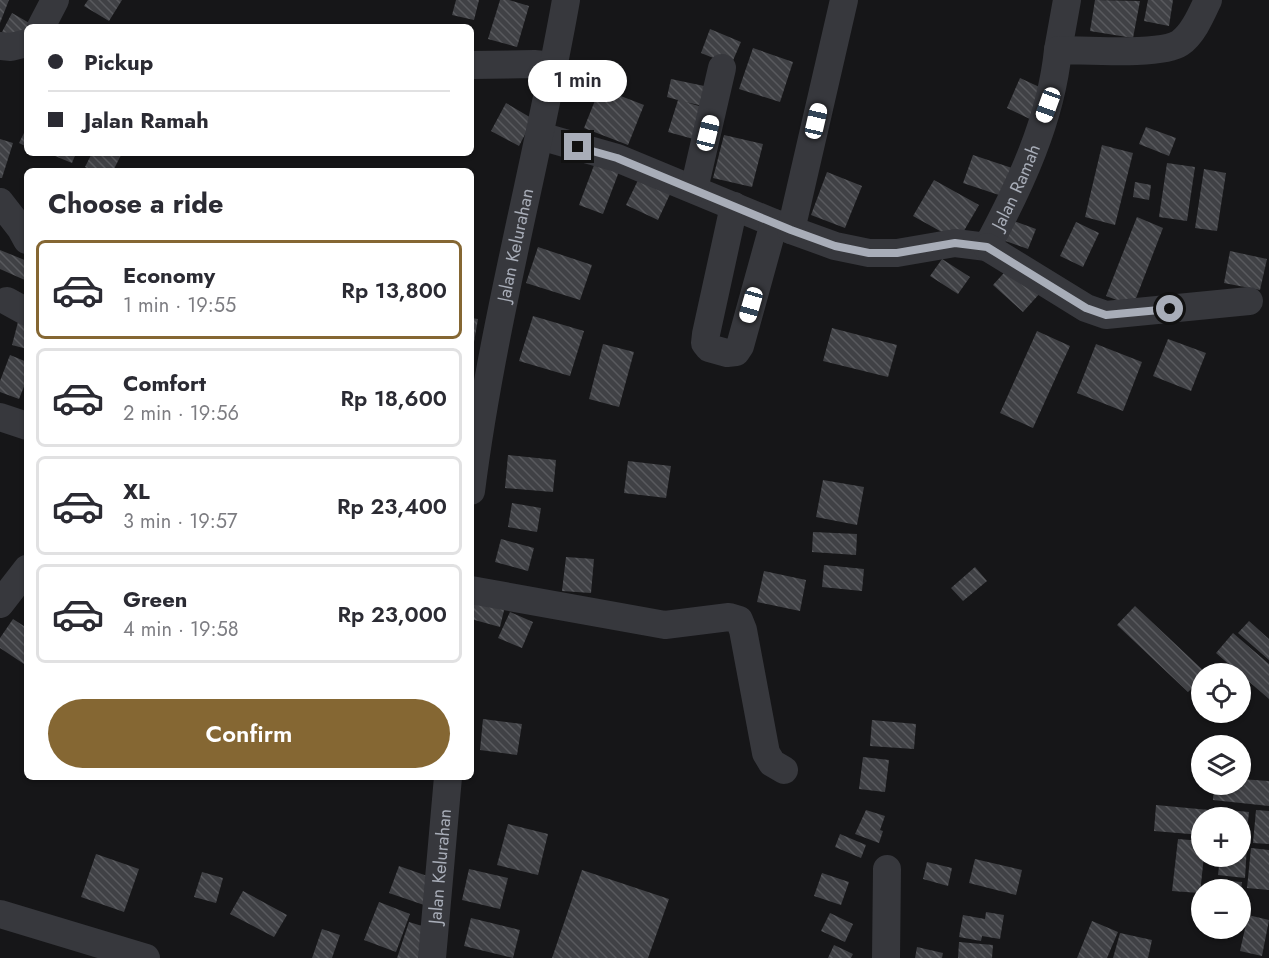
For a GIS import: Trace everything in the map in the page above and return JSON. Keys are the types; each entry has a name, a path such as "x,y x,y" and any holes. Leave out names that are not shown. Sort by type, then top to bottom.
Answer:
{"street":[{"path":"43,24 56,0"},
{"name":"Jalan Kelurahan","path":"474,446 477,408 540,136 566,0"},
{"path":"734,206 705,343 709,348 727,353 736,352 740,346 783,227 843,0"},
{"name":"Jalan Ramah","path":"540,136 617,158 783,227 835,246 869,253 897,253 955,243 987,247 1018,189 1041,126 1056,74 1067,0"},
{"path":"1058,50 1163,50 1179,43 1192,30 1208,0"},
{"path":"0,46 11,47 24,44"},
{"path":"474,65 554,66"},
{"path":"694,189 722,68"},
{"path":"0,202 24,234"},
{"path":"987,247 1086,308 1106,315 1250,301"},
{"path":"0,417 24,425"},
{"path":"0,604 24,573"},
{"path":"474,591 665,625 729,617 739,620 743,630 766,753 772,763 784,770"},
{"name":"Jalan Kelurahan","path":"432,958 448,780"},
{"path":"886,958 887,869"},
{"path":"0,914 146,958"}],"building":[{"path":"0,0 9,0 0,23"},
{"path":"88,0 122,0 109,21 84,6"},
{"path":"456,0 479,0 474,20 452,15"},
{"path":"500,0 509,0 529,6 517,47 488,39"},
{"path":"1095,0 1140,1 1133,38 1090,31"},
{"path":"1148,0 1173,0 1169,26 1144,21"},
{"path":"12,13 31,24 24,24 24,37 21,43 2,32"},
{"path":"710,29 741,42 731,65 701,53"},
{"path":"753,48 793,62 780,102 739,89"},
{"path":"1020,78 1048,91 1034,121 1007,108"},
{"path":"671,79 709,87 704,106 685,102 706,108 697,140 668,132 678,100 667,97"},
{"path":"600,88 644,105 628,145 584,128"},
{"path":"506,103 533,119 519,146 491,131"},
{"path":"1146,127 1176,138 1169,156 1139,144"},
{"path":"24,133 24,146 19,143"},
{"path":"724,135 763,144 752,187 713,178"},
{"path":"0,139 13,143 2,178 0,178"},
{"path":"1102,145 1133,153 1115,225 1085,217"},
{"path":"973,155 1015,169 1005,197 963,183"},
{"path":"55,156 75,156 72,163"},
{"path":"90,156 120,156 114,168 85,167"},
{"path":"596,160 620,169 603,214 579,205"},
{"path":"1167,163 1195,167 1187,221 1159,217"},
{"path":"1204,169 1226,173 1217,231 1195,228"},
{"path":"827,172 862,186 845,228 811,215"},
{"path":"640,176 671,192 658,220 626,205"},
{"path":"934,180 979,205 958,241 913,216"},
{"path":"1135,182 1151,185 1149,200 1133,197"},
{"path":"1137,217 1163,228 1133,306 1106,296"},
{"path":"1008,219 1036,229 1028,249 1000,239"},
{"path":"1076,222 1099,233 1083,267 1060,256"},
{"path":"538,247 592,265 580,300 526,283"},
{"path":"0,250 24,260 24,280 0,269"},
{"path":"1230,251 1267,259 1260,290 1224,283"},
{"path":"942,259 970,277 958,294 930,276"},
{"path":"1011,265 1041,292 1023,312 993,285"},
{"path":"533,316 584,331 570,376 519,361"},
{"path":"19,318 24,319 24,348 12,345"},
{"path":"474,318 478,319 474,342"},
{"path":"832,328 897,345 888,377 823,361"},
{"path":"1037,331 1070,346 1033,428 1000,413"},
{"path":"1168,339 1206,353 1191,391 1153,376"},
{"path":"603,344 634,352 619,407 589,399"},
{"path":"1096,344 1142,362 1123,411 1077,393"},
{"path":"10,355 24,361 24,386 19,399 0,392 0,381"},
{"path":"508,455 556,460 553,492 505,488"},
{"path":"628,461 671,466 666,498 624,493"},
{"path":"823,480 864,487 857,525 816,517"},
{"path":"512,503 541,508 537,532 508,527"},
{"path":"813,532 857,534 856,555 812,552"},
{"path":"501,539 534,548 528,571 495,562"},
{"path":"566,557 594,559 591,593 562,591"},
{"path":"824,565 864,569 862,591 822,587"},
{"path":"975,567 987,581 963,601 951,588"},
{"path":"764,571 806,580 800,611 757,602"},
{"path":"476,594 506,602 500,627 474,620"},
{"path":"1135,606 1195,663 1191,663 1191,689 1188,692 1117,625"},
{"path":"510,612 533,622 522,648 498,638"},
{"path":"13,619 24,626 24,664 0,648 0,638"},
{"path":"1249,621 1269,639 1269,660 1238,633"},
{"path":"1233,633 1269,664 1269,699 1251,683 1251,663 1228,663 1216,653"},
{"path":"483,719 522,724 517,755 480,750"},
{"path":"872,720 916,724 914,749 870,746"},
{"path":"863,757 889,760 885,792 859,789"},
{"path":"1251,780 1269,781 1269,806 1213,800 1213,795 1251,795"},
{"path":"1156,805 1191,808 1191,834 1154,831"},
{"path":"866,810 885,816 880,830 883,831 879,843 855,834"},
{"path":"1256,810 1269,811 1269,844 1253,843"},
{"path":"508,824 548,834 538,875 497,865"},
{"path":"840,834 866,845 861,858 835,847"},
{"path":"1178,839 1191,840 1191,867 1203,867 1202,879 1191,879 1191,892 1172,891"},
{"path":"1251,848 1269,850 1269,890 1251,888 1251,879 1248,879 1249,867 1251,867"},
{"path":"96,854 139,869 124,912 81,897"},
{"path":"975,859 1022,870 1016,895 969,883"},
{"path":"927,862 952,868 948,886 923,879"},
{"path":"399,866 433,878 424,905 389,893"},
{"path":"1219,867 1246,867 1245,878 1218,875"},
{"path":"469,869 508,878 500,909 462,900"},
{"path":"582,870 669,899 648,958 552,958"},
{"path":"202,872 223,878 216,903 194,897"},
{"path":"822,873 849,882 841,905 814,896"},
{"path":"243,891 287,915 274,937 230,914"},
{"path":"379,902 410,914 396,952 364,940"},
{"path":"986,912 1004,915 1000,939 982,936 981,941 959,937 963,915 985,919"},
{"path":"830,913 853,924 845,942 821,931"},
{"path":"1251,916 1269,920 1262,956 1240,951 1243,939 1251,939"},
{"path":"471,918 520,930 513,958 464,946"},
{"path":"1092,921 1118,932 1107,958 1077,958"},
{"path":"409,922 432,929 422,958 397,958"},
{"path":"322,929 340,935 332,958 312,958"},
{"path":"1120,933 1152,940 1148,958 1113,958"},
{"path":"959,942 993,945 992,958 958,958"},
{"path":"834,945 853,954 851,958 828,958"},
{"path":"917,947 943,953 942,958 915,958"}],"route":[{"path":"578,147 617,158 835,246 869,253 897,253 955,243 987,247 1086,308 1106,315 1170,309"}]}
